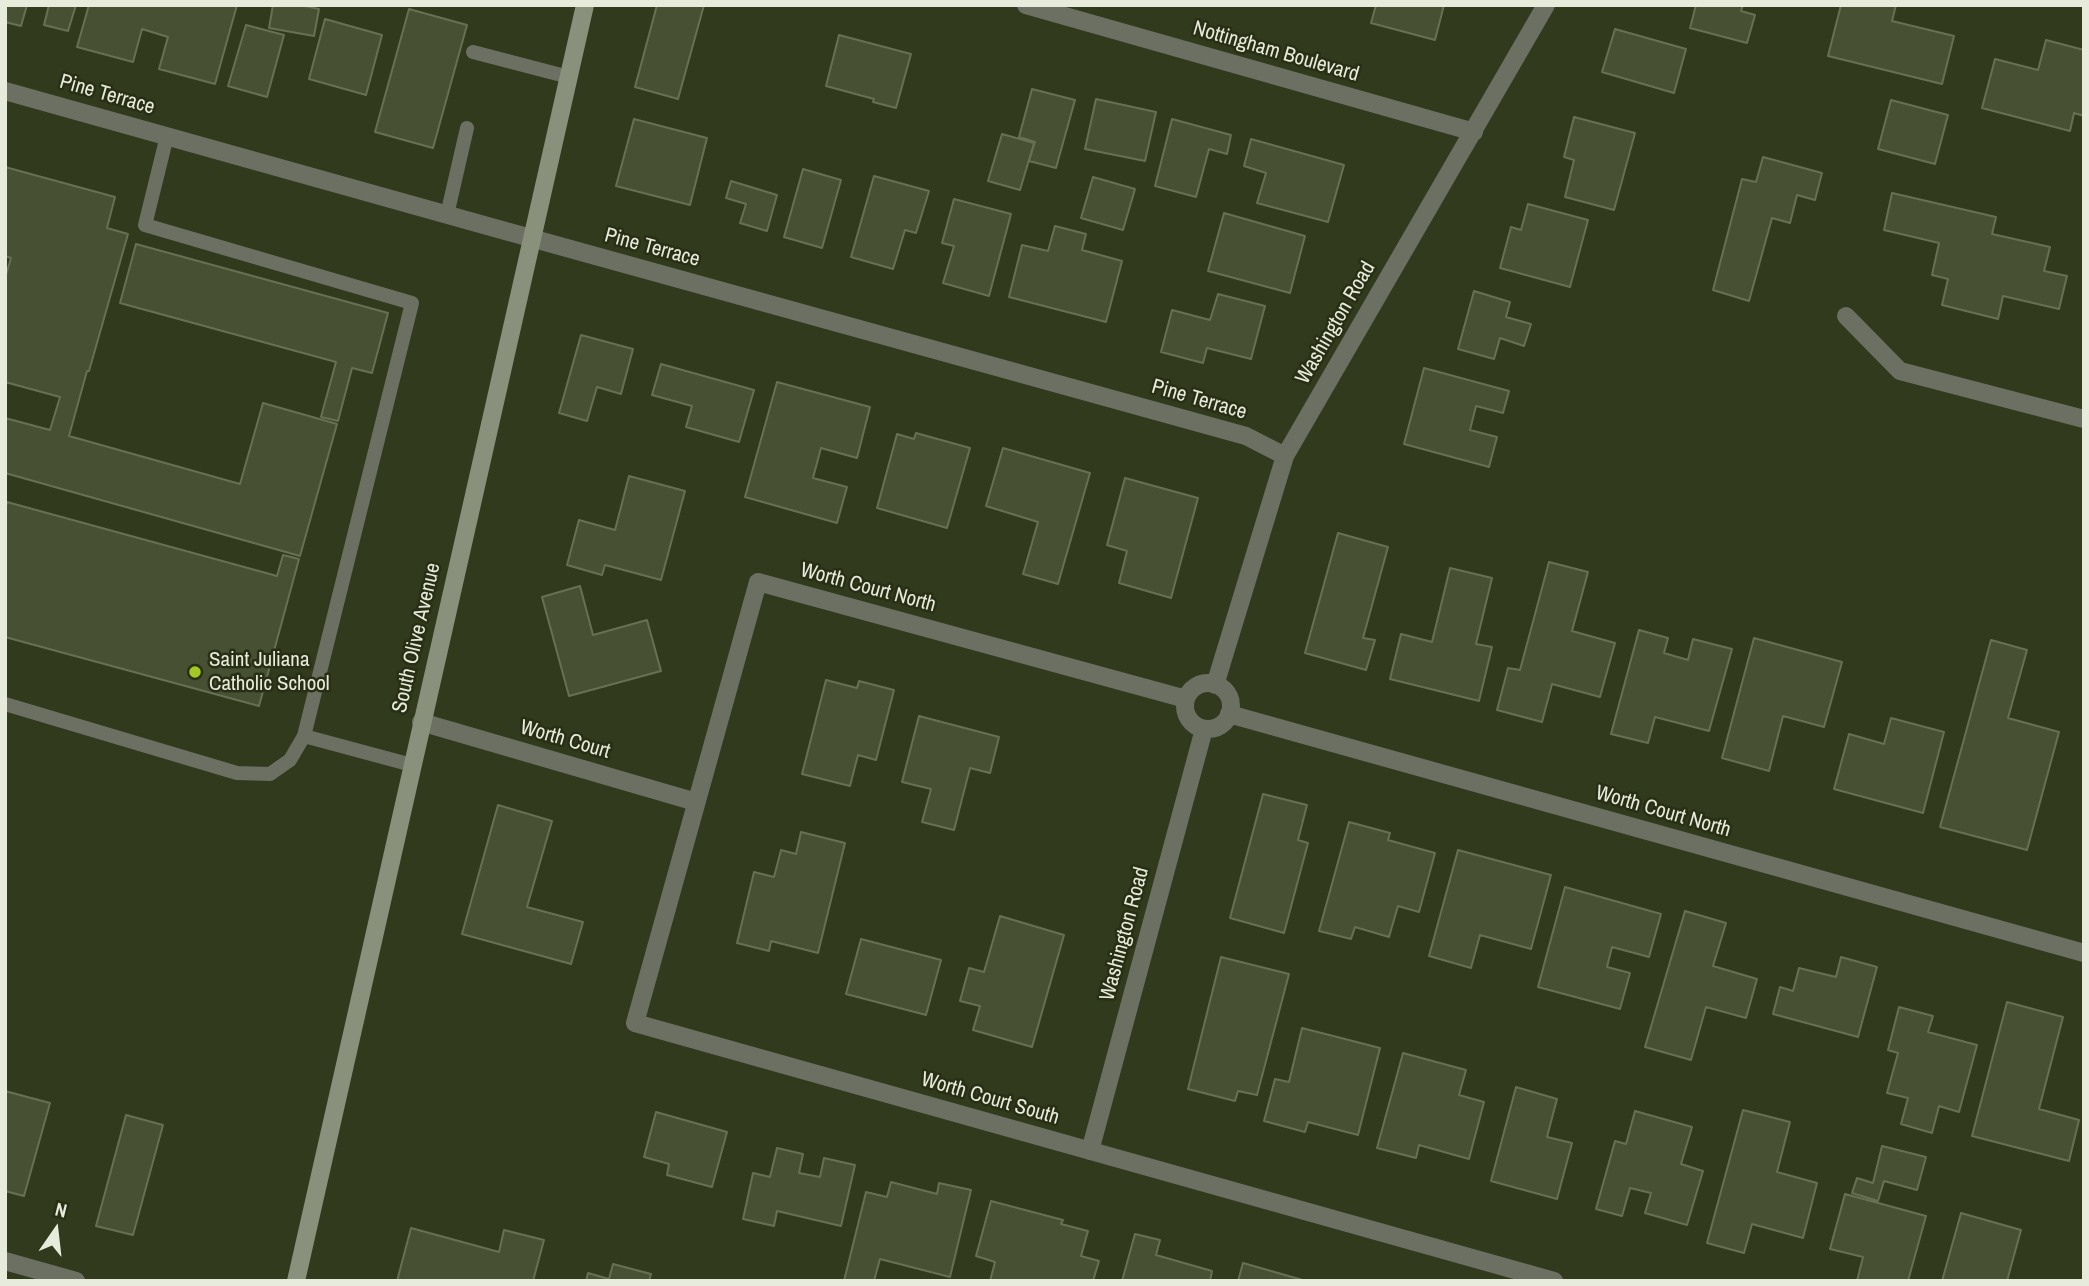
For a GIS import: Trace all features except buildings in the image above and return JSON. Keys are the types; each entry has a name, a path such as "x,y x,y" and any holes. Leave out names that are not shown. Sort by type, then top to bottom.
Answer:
{"street":[{"name":"South Olive Avenue","path":"296,1281 586,5"},
{"name":"Nottingham Boulevard","path":"1026,5 1474,132"},
{"name":"Washington Road","path":"1215,685 1285,456 1546,5"},
{"name":"Pine Terrace","path":"5,90 1246,436 1285,456"},
{"path":"1846,316 1900,371 2084,419"},
{"name":"Worth Court North","path":"696,802 758,582 1186,699"},
{"path":"1215,685 1227,693 1230,700 1229,714 1226,720 1216,727 1203,729 1191,721 1185,707 1186,699 1194,688 1215,685"},
{"name":"Worth Court North","path":"1229,714 2084,953"},
{"name":"Worth Court","path":"421,722 696,802"},
{"name":"Washington Road","path":"1090,1151 1203,729"},
{"name":"Worth Court South","path":"696,802 635,1023 1553,1281"},
{"path":"5,1261 76,1281"}],"lane":[{"path":"473,52 569,77"},
{"path":"447,215 467,128"},
{"path":"5,704 237,773 270,774 290,760 304,737 412,303 145,225 167,136"},
{"path":"304,737 412,765"}],"place":[{"name":"Saint Juliana Catholic School","path":"195,672"}]}
